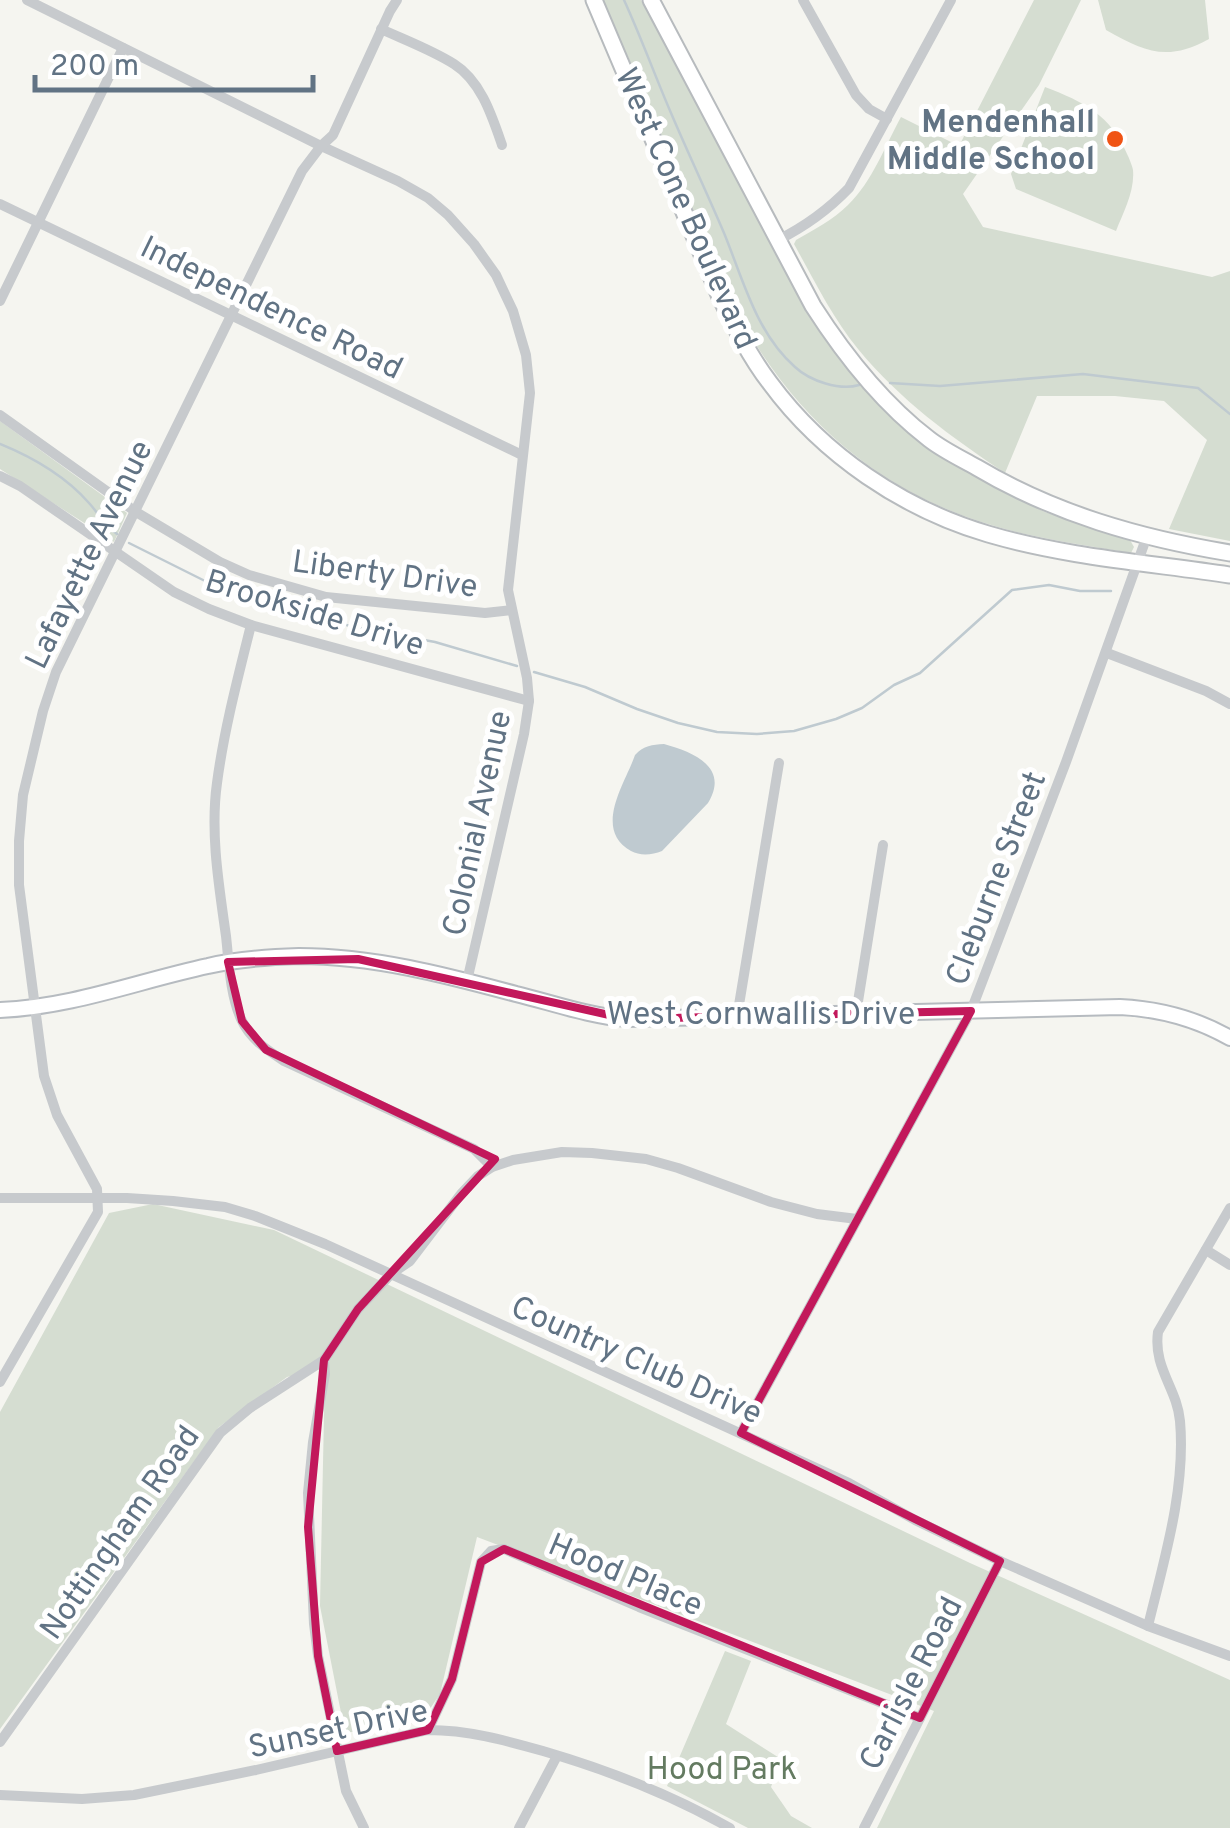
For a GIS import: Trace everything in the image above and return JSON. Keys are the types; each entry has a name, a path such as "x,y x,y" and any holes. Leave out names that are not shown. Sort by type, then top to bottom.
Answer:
{"main road":[{"name":"West Cone Boulevard","path":"594,0 740,338 794,412 845,460 890,491 943,517 1011,540 1230,575"},
{"name":"West Cone Boulevard","path":"651,0 813,306 857,369 931,440 1042,502 1146,536 1230,553"}],"street":[{"name":"Colonial Avenue","path":"27,0 428,198 474,244 496,275 526,355 530,393 508,590 527,678 528,701 524,734 468,980"},
{"name":"Lafayette Avenue","path":"98,1199 97,1189 56,1115 44,1076 34,1009 20,885 20,841 24,792 42,711 56,672 302,171 334,135 397,0"},
{"path":"803,0 856,94 869,109 887,119"},
{"path":"778,240 816,218 849,188 951,0"},
{"path":"381,29 455,64 474,83 502,145"},
{"path":"0,300 123,48"},
{"name":"Independence Road","path":"0,204 522,455"},
{"name":"Liberty Drive","path":"0,414 136,512 220,562 250,575 326,597 486,613 512,610"},
{"name":"Brookside Drive","path":"0,476 174,592 209,609 251,625 528,701"},
{"name":"Cleburne Street","path":"741,1433 970,1012 1146,536"},
{"path":"251,625 216,785 218,872 228,962 242,1021 266,1050 284,1062 474,1149 492,1168"},
{"path":"1106,652 1230,704"},
{"path":"737,1017 779,764"},
{"path":"856,1014 883,846"},
{"name":"West Cornwallis Drive","path":"0,1010 79,1001 228,962 328,956 468,980 611,1018 1135,1008 1184,1017 1230,1038"},
{"name":"Nottingham Road","path":"0,1742 220,1432 324,1360 358,1309 410,1260 478,1176 535,1155 592,1153 646,1159 772,1202 817,1214 857,1218"},
{"name":"Country Club Drive","path":"0,1198 173,1201 225,1207 294,1231 849,1483 1000,1560 1148,1626 1230,1656"},
{"path":"0,1382 91,1228 98,1212 98,1199"},
{"path":"1148,1626 1166,1553 1180,1452 1180,1416 1162,1371 1156,1348 1158,1335 1230,1208"},
{"path":"1206,1250 1230,1265"},
{"path":"324,1360 310,1466 308,1527 318,1656 346,1791 364,1828"},
{"name":"Hood Place","path":"428,1730 452,1679 480,1562 491,1552 504,1550 920,1718"},
{"name":"Carlisle Road","path":"864,1828 1000,1560"},
{"name":"Sunset Drive","path":"0,1796 134,1795 428,1730 453,1730 481,1734 615,1774 730,1828"},
{"path":"518,1828 557,1756"}],"highlighted area":[{"path":"358,959 627,1019 971,1011 741,1433 1000,1561 920,1718 504,1549 481,1562 452,1679 428,1730 337,1751 318,1656 308,1527 324,1360 358,1309 495,1159 266,1050 242,1021 228,962"}],"green space":[{"path":"602,0 641,0 800,298 837,353 954,462 1045,512 1130,540 1134,547 1131,553 1025,534 932,502 890,480 818,422 786,387 733,305"},
{"path":"1034,0 1081,0 1039,85 963,194 983,227 1212,277 1230,271 1230,541 1169,529 1207,440 1164,401 1115,396 1037,396 1005,473 927,417 874,367 840,324 794,244 857,196 901,117 959,146"},
{"path":"1098,0 1205,0 1209,39 1181,50 1145,49 1106,30"},
{"path":"1045,87 1095,112 1121,142 1133,178 1116,231 1016,189 1011,174"},
{"path":"0,421 127,513 114,542 0,469"},
{"path":"153,1204 274,1230 970,1563 1230,1680 1230,1828 877,1828 934,1711 477,1537 440,1694 421,1722 345,1733 320,1606 325,1368 287,1377 219,1427 0,1729 0,1412 109,1213"},
{"name":"Hood Park","path":"725,1651 751,1661 726,1724 781,1759 771,1787 791,1816 812,1828 748,1828 667,1786"}],"shaded area":[{"path":"664,744 705,763 714,780 714,790 708,803 662,851 638,854 620,842 614,831 615,805 635,755 645,747"}],"waterway":[{"path":"624,0 760,322 782,353 809,377 834,386 859,385"},
{"path":"890,383 940,386 1083,374 1198,388 1230,414"},
{"path":"0,444 59,476 117,534"},
{"path":"129,543 245,601 435,642 517,666"},
{"path":"534,672 678,723 717,732 794,731 862,708 894,685 920,673 1012,590 1049,585 1111,591"}],"place":[{"name":"Mendenhall Middle School","path":"1115,139"}]}
